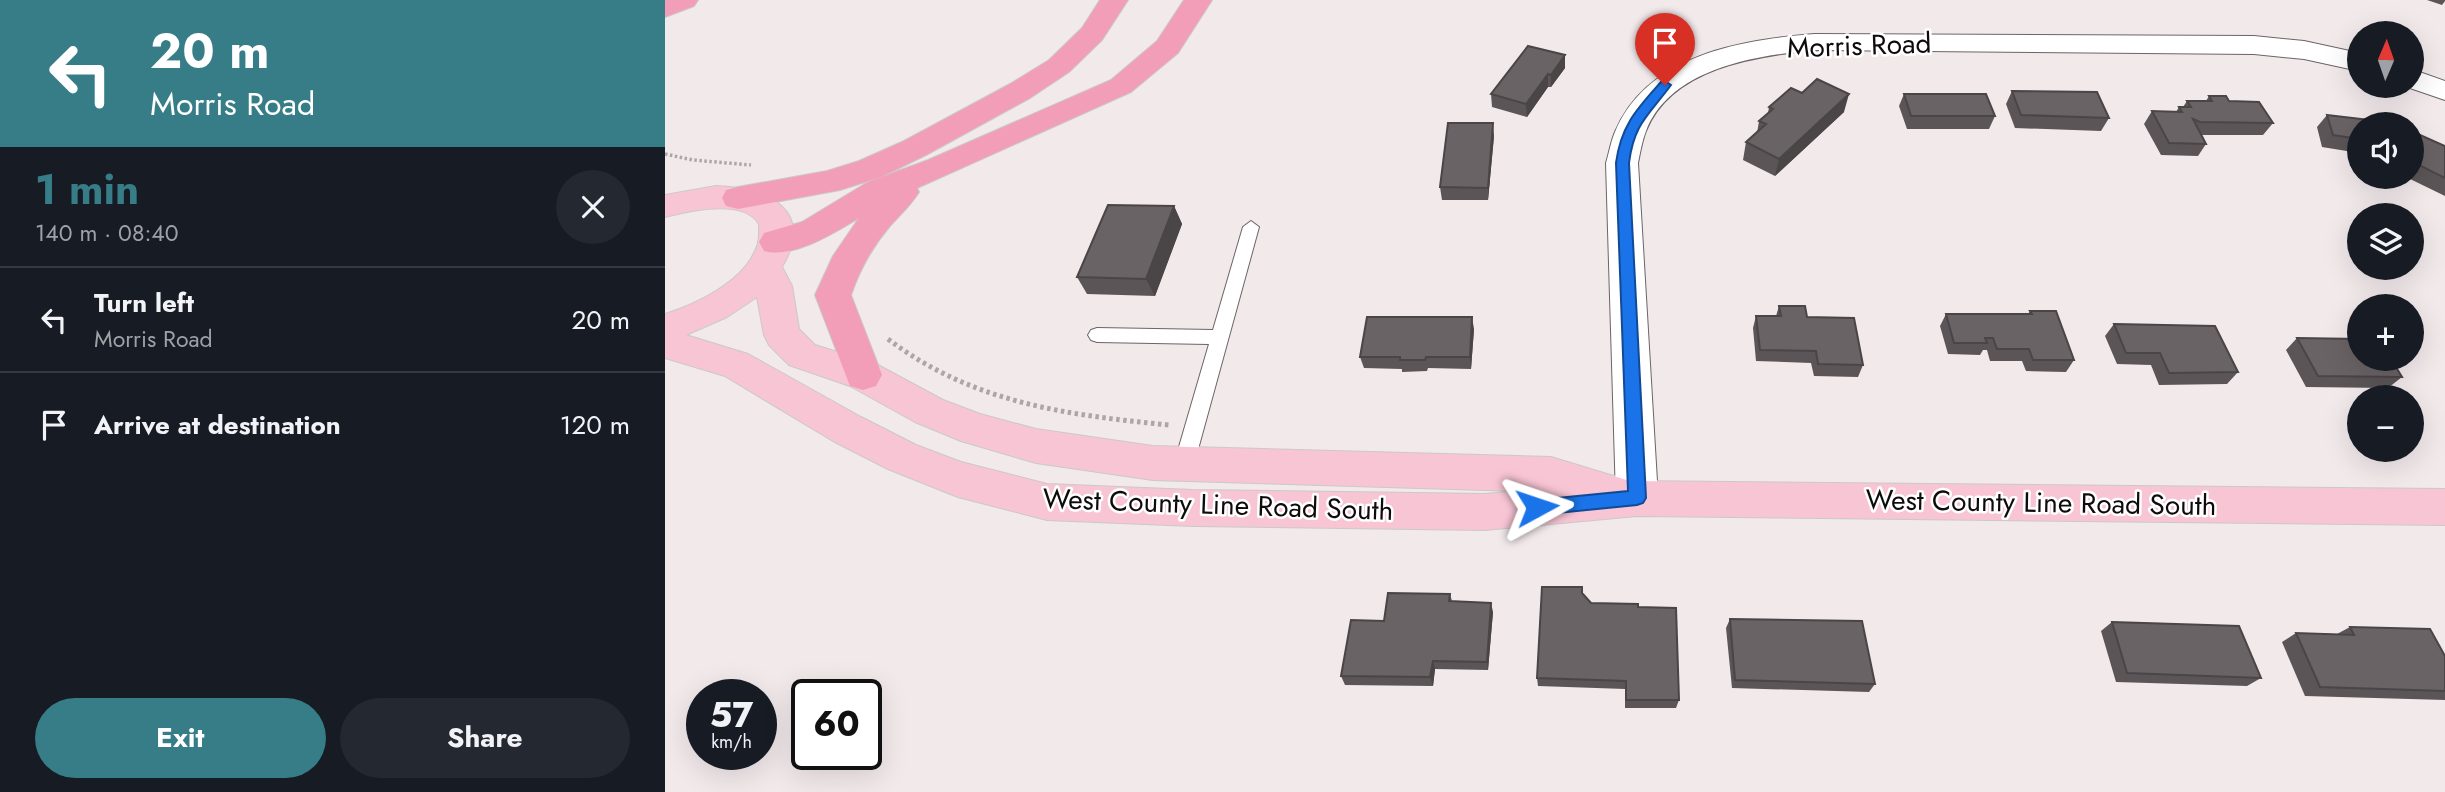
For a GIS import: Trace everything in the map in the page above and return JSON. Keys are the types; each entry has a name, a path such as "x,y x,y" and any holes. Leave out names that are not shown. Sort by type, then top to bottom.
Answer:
{"highway":[{"path":"665,9 684,0"},
{"path":"723,197 829,182 870,169 915,148 1020,91 1059,66 1092,34 1114,0"},
{"path":"770,254 880,190 939,168 1121,86 1168,47 1198,0"},
{"path":"863,375 834,295 839,279 870,224 904,191 939,168"}],"main road":[{"path":"665,187 723,197"},
{"path":"665,206 723,197"},
{"name":"West County Line Road South","path":"723,197 762,206 775,221 770,254 775,304 782,335 802,355 863,375 929,411 975,429 1024,443 1153,463 1189,446 1551,474 1637,498"},
{"path":"665,328 715,308 744,288 770,254"},
{"name":"West County Line Road South","path":"665,342 693,354 735,364 846,429 902,457 958,479 1047,502 1193,508 1485,512 1637,498 2445,507"}],"street":[{"name":"Morris Road","path":"1637,498 1622,163 1627,136 1640,112 1658,91 1681,73 1745,52 1814,42 2254,45 2304,50 2347,59"},
{"path":"2424,83 2445,91"}],"lane":[{"path":"1189,446 1251,227"},
{"path":"1097,335 1220,337"}],"path":[{"path":"665,154 693,160 753,165"},
{"path":"878,330 909,358 954,380 1017,402 1138,422 1189,446"}],"building":[{"path":"1528,46 1565,55 1526,104 1491,94"},
{"path":"1817,79 1849,94 1779,159 1746,142 1766,124 1759,121 1773,109 1769,107 1791,88 1802,93"},
{"path":"2012,91 2097,92 2109,118 2021,115"},
{"path":"1904,94 1986,94 1995,116 1911,116"},
{"path":"2209,96 2226,96 2229,101 2259,102 2273,123 2200,122 2193,119 2206,144 2169,143 2152,111 2182,112 2179,107 2191,107 2187,101 2212,101"},
{"path":"2327,115 2347,117 2347,137 2333,135"},
{"path":"1448,123 1493,123 1488,188 1440,187"},
{"path":"2424,137 2445,146 2445,178 2424,168"},
{"path":"1108,205 1174,206 1146,279 1077,277"},
{"path":"1779,306 1805,306 1807,317 1854,318 1863,365 1818,364 1816,351 1760,350 1756,316 1781,316"},
{"path":"2030,311 2056,311 2074,360 2033,360 2029,349 1997,349 1993,338 1985,338 1987,343 1954,343 1946,314 2032,314"},
{"path":"1367,317 1472,317 1470,357 1400,360 1400,357 1360,357"},
{"path":"2114,324 2215,326 2238,372 2169,373 2160,353 2126,353"},
{"path":"2297,338 2347,339 2347,371 2398,371 2402,377 2318,376"},
{"path":"1542,587 1582,587 1582,593 1591,603 1676,608 1679,700 1626,700 1626,681 1537,678"},
{"path":"1388,593 1450,594 1449,601 1491,603 1487,662 1433,661 1430,677 1341,676 1351,620 1384,621"},
{"path":"1730,619 1862,621 1875,684 1735,680"},
{"path":"2112,622 2239,626 2261,678 2127,673"},
{"path":"2350,627 2430,629 2445,656 2445,691 2320,687 2296,633 2354,635"}],"route":[{"path":"1537,507 1637,498 1622,163 1627,136 1635,120 1651,98 1665,85"}]}
